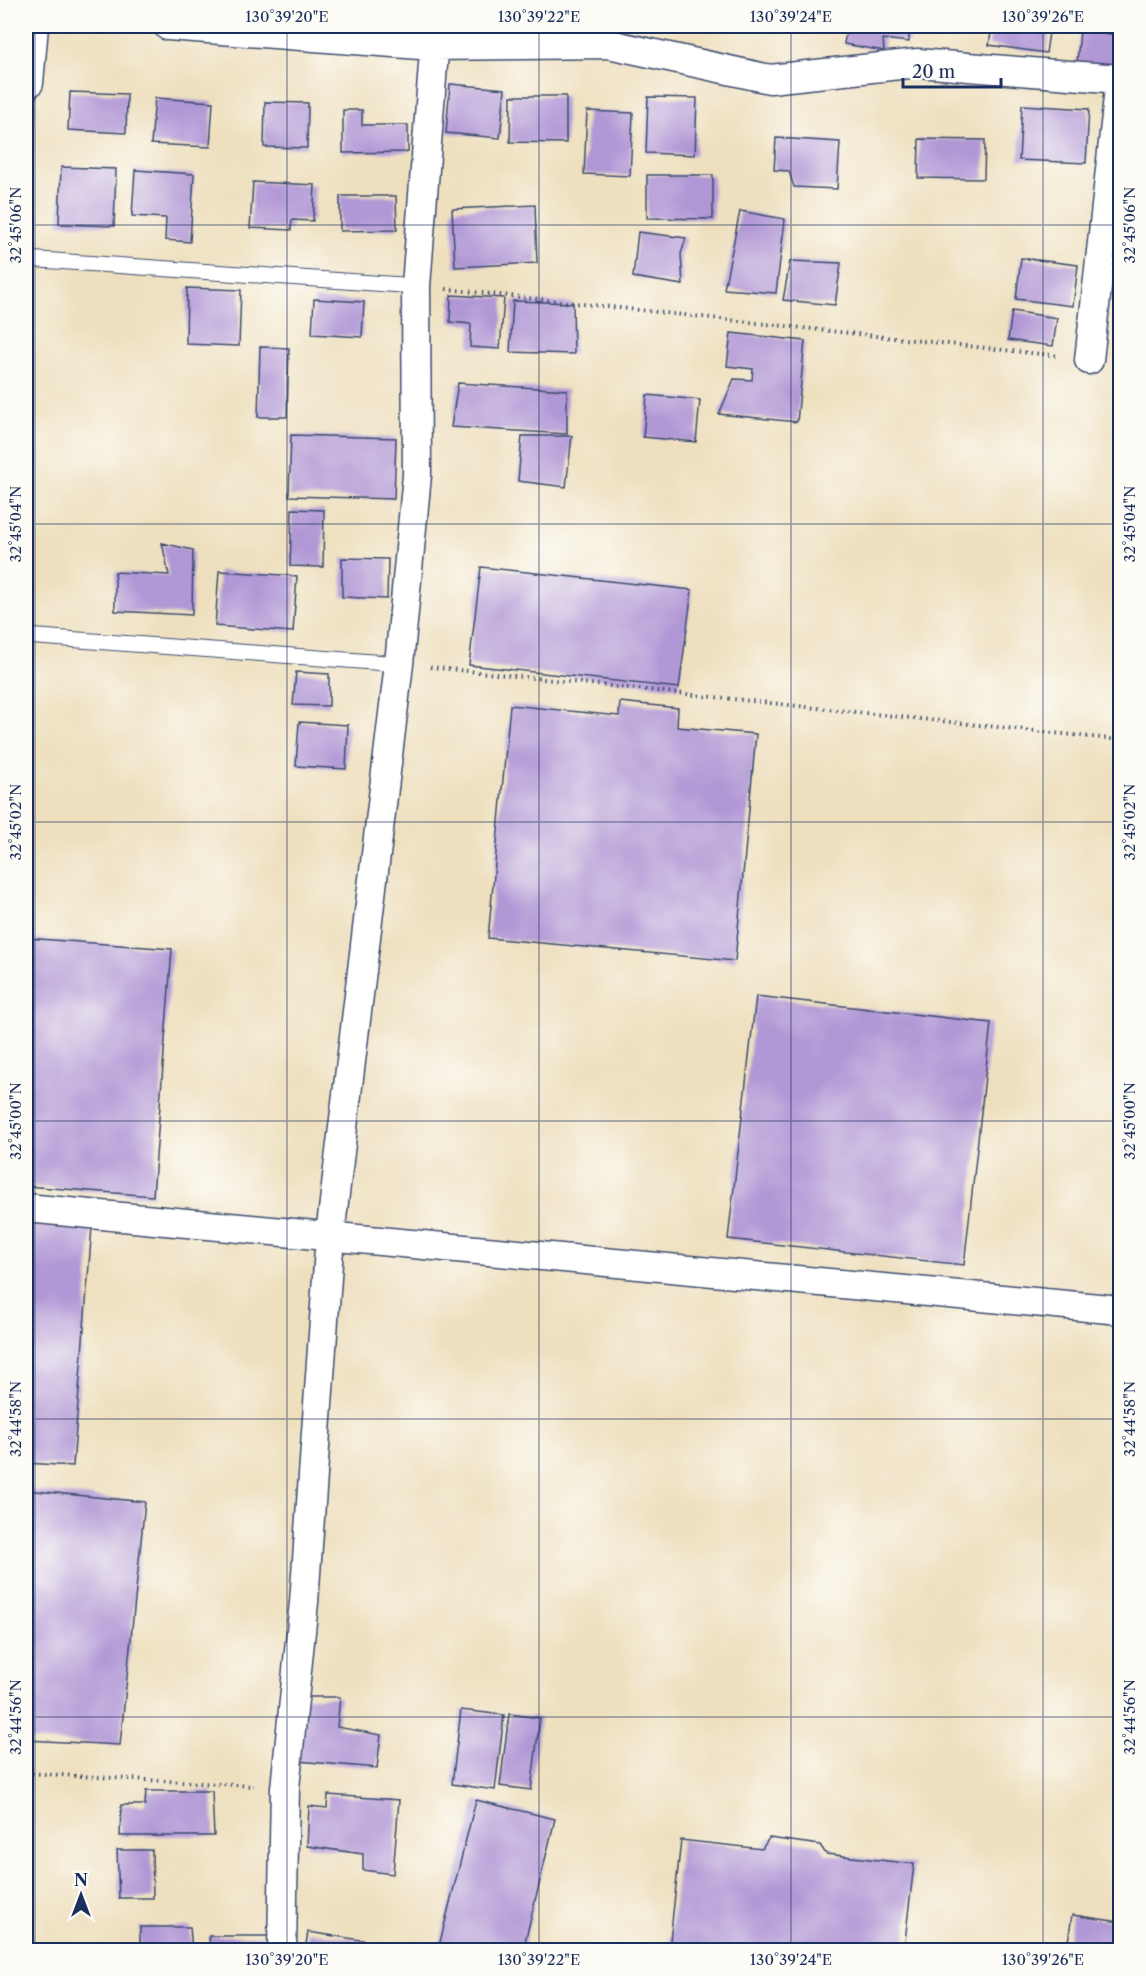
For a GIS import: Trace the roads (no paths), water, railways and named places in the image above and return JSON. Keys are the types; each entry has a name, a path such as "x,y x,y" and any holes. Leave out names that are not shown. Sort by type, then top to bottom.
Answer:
{"street":[{"path":"27,83 34,26"},
{"path":"168,26 609,44 770,79 918,63 1120,79 1089,360"},
{"path":"282,1950 285,1788 304,1602 330,1235 399,664 417,475 416,286 434,36"},
{"path":"26,1208 1120,1310"}],"lane":[{"path":"26,147 27,83"},
{"path":"26,259 416,286"},
{"path":"26,636 399,664"}]}
